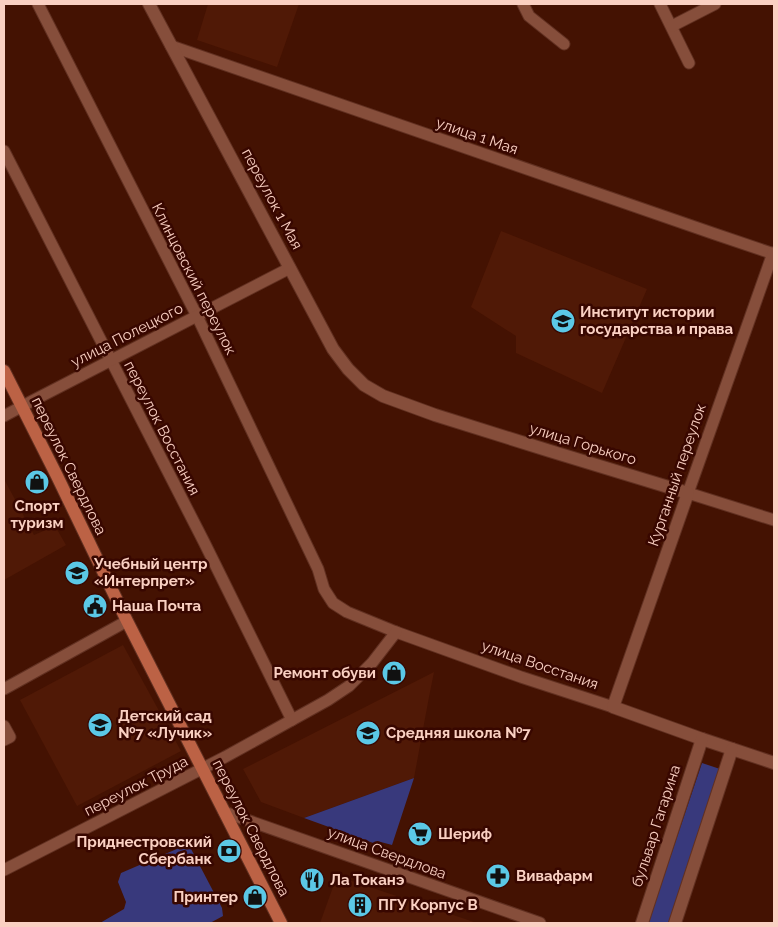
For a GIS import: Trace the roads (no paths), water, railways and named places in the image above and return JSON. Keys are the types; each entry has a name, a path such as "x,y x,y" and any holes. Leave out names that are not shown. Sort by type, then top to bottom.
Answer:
{"main road":[{"name":"переулок Свердлова","path":"4,371 126,621 282,923"}],"street":[{"name":"Клинцовский переулок","path":"38,4 197,316 318,569"},
{"name":"переулок 1 Мая","path":"150,4 333,349 348,369 364,385 383,396"},
{"path":"523,4 529,16 564,44"},
{"path":"660,4 689,63"},
{"path":"672,26 715,4"},
{"name":"улица 1 Мая","path":"171,46 712,234 773,253"},
{"name":"переулок Восстания","path":"4,151 204,542 292,720"},
{"name":"Курганный переулок","path":"614,707 773,253"},
{"name":"улица Полецкого","path":"4,416 290,268"},
{"name":"улица Горького","path":"383,396 435,415 774,520"},
{"name":"улица Восстания","path":"318,569 324,589 333,603 347,612 396,632 521,677 614,707 774,763"},
{"path":"4,688 126,621"},
{"name":"переулок Труда","path":"4,870 202,769 328,700 349,686 372,663 396,632"},
{"path":"4,726 10,737 4,740"},
{"name":"бульвар Гагарина","path":"642,923 702,739"},
{"path":"675,923 732,749"},
{"name":"улица Свердлова","path":"224,812 540,923"}],"place":[{"name":"Институт истории государства и права","path":"563,321"},
{"name":"Спорт туризм","path":"37,482"},
{"name":"Учебный центр «Интерпрет»","path":"77,573"},
{"name":"Наша Почта","path":"95,606"},
{"name":"Ремонт обуви","path":"394,673"},
{"name":"Детский сад №7 «Лучик»","path":"100,725"},
{"name":"Средняя школа №7","path":"368,733"},
{"name":"Шериф","path":"420,834"},
{"name":"Приднестровский Сбербанк","path":"229,851"},
{"name":"Вивафарм","path":"498,876"},
{"name":"Ла Токанэ","path":"312,880"},
{"name":"Принтер","path":"255,897"},
{"name":"ПГУ Корпус В","path":"360,905"}]}
